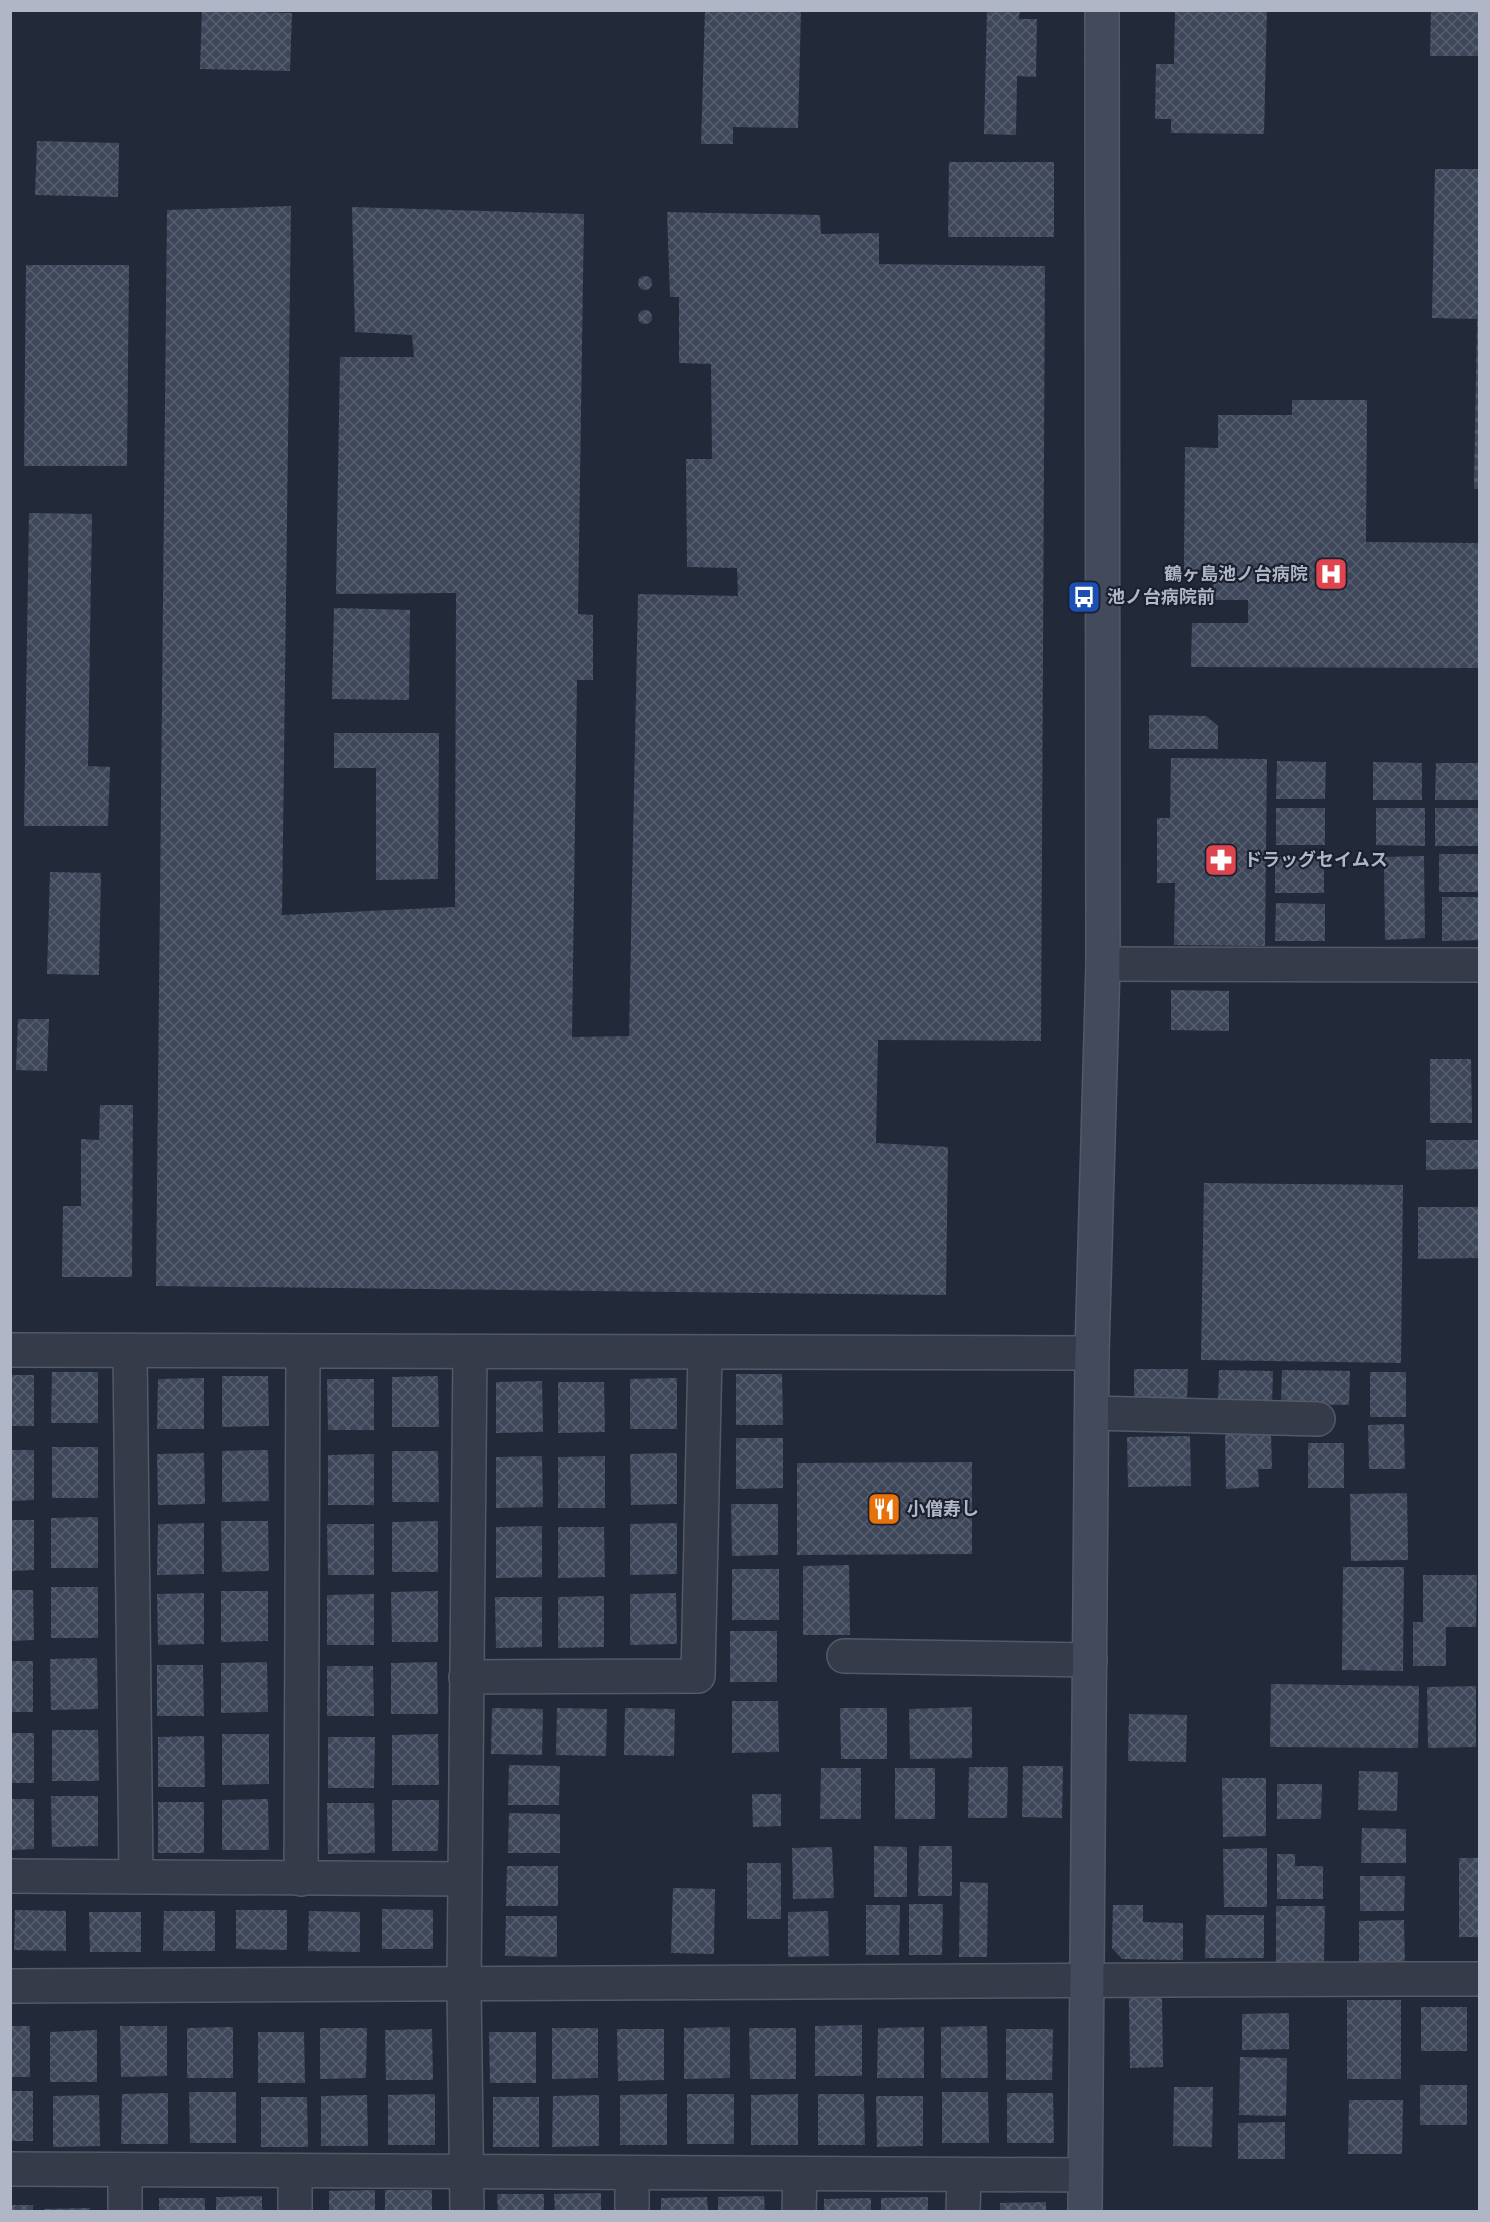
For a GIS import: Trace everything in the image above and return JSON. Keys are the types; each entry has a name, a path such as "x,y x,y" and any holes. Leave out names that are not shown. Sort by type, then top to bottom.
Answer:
{"street":[{"path":"1085,2211 1092,1353 1103,964 1102,10"},
{"path":"1103,964 1479,965"},
{"path":"10,1350 1092,1353"},
{"path":"130,1351 136,1877"},
{"path":"301,1879 303,1352"},
{"path":"467,2211 464,1879 470,1353"},
{"path":"466,1677 698,1676 705,1353"},
{"path":"1092,1413 1318,1419"},
{"path":"844,1656 1090,1659"},
{"path":"10,1876 464,1879"},
{"path":"10,1986 464,1986 1088,1978 1479,1979"},
{"path":"10,2169 1085,2175"},
{"path":"125,2170 125,2211"},
{"path":"295,2170 295,2211"},
{"path":"632,2173 632,2211"},
{"path":"799,2211 800,2174"},
{"path":"963,2211 964,2175"}],"building":[{"path":"202,10 292,13 290,71 200,69"},
{"path":"705,10 801,10 798,128 733,127 733,144 701,144"},
{"path":"987,10 1020,10 1019,19 1037,19 1036,77 1017,76 1016,135 984,134"},
{"path":"1175,10 1267,10 1264,134 1171,133 1171,119 1155,119 1156,64 1174,64"},
{"path":"1431,10 1480,10 1480,56 1430,56"},
{"path":"37,141 119,143 118,197 35,195"},
{"path":"949,162 1054,162 1054,237 948,237"},
{"path":"1435,169 1480,169 1480,489 1474,489 1477,319 1432,318"},
{"path":"291,206 282,915 455,907 456,593 336,594 340,357 414,357 412,335 355,332 352,207 584,214 578,614 593,615 593,680 577,680 572,1037 629,1036 638,594 738,596 737,568 687,567 686,459 712,459 711,364 679,363 679,297 670,297 667,212 820,215 821,234 879,233 879,264 1045,266 1041,1041 878,1040 876,1143 948,1147 946,1295 156,1286 167,210"},
{"path":"26,265 129,265 127,466 24,466"},
{"path":"642,276 648,276 652,283 648,290 642,290 638,286 638,280"},
{"path":"642,310 648,310 652,317 648,324 642,324 638,320 638,314"},
{"path":"1292,400 1367,400 1366,542 1480,543 1480,668 1191,667 1192,623 1248,623 1248,600 1213,600 1213,570 1184,570 1185,447 1218,448 1218,415 1292,415"},
{"path":"29,513 92,514 88,766 110,767 108,826 24,826"},
{"path":"334,608 410,610 409,700 332,699"},
{"path":"1149,715 1206,716 1218,726 1218,749 1149,749"},
{"path":"334,733 439,733 438,879 376,880 376,768 334,768"},
{"path":"1171,758 1267,759 1265,946 1174,945 1175,883 1157,883 1157,818 1170,818"},
{"path":"1277,761 1326,762 1325,799 1276,799"},
{"path":"1373,762 1422,763 1422,800 1373,800"},
{"path":"1436,763 1480,763 1480,800 1435,800"},
{"path":"1276,808 1325,808 1325,845 1276,845"},
{"path":"1376,808 1425,808 1425,846 1376,845"},
{"path":"1435,808 1480,808 1480,846 1435,846"},
{"path":"1439,854 1480,854 1480,892 1439,892"},
{"path":"1275,856 1324,856 1324,893 1275,893"},
{"path":"1424,856 1425,938 1385,940 1384,857"},
{"path":"50,872 101,873 99,975 47,974"},
{"path":"1442,897 1480,897 1480,940 1442,941"},
{"path":"1276,903 1325,904 1325,941 1275,941"},
{"path":"1171,990 1229,991 1229,1031 1171,1030"},
{"path":"18,1019 49,1019 47,1071 16,1070"},
{"path":"1430,1059 1471,1059 1472,1123 1430,1123"},
{"path":"100,1105 133,1105 132,1277 62,1277 63,1206 81,1206 81,1139 99,1140"},
{"path":"1426,1140 1480,1140 1480,1169 1426,1170"},
{"path":"1204,1183 1403,1185 1401,1363 1201,1360"},
{"path":"1418,1207 1480,1207 1480,1258 1418,1259"},
{"path":"1134,1369 1188,1369 1187,1402 1134,1402"},
{"path":"1219,1370 1273,1371 1272,1404 1218,1403"},
{"path":"1282,1370 1350,1371 1349,1405 1281,1404"},
{"path":"52,1372 98,1372 98,1423 51,1423"},
{"path":"1370,1372 1406,1372 1406,1417 1370,1417"},
{"path":"736,1374 782,1374 783,1425 736,1425"},
{"path":"10,1375 34,1375 34,1426 10,1426"},
{"path":"222,1376 268,1376 269,1426 222,1427"},
{"path":"438,1376 439,1427 392,1427 392,1377"},
{"path":"204,1378 204,1429 157,1429 158,1379"},
{"path":"677,1378 677,1429 630,1429 630,1379"},
{"path":"327,1379 374,1379 374,1430 328,1430"},
{"path":"542,1381 543,1432 496,1433 496,1382"},
{"path":"558,1382 604,1382 605,1432 558,1433"},
{"path":"1404,1424 1405,1469 1369,1469 1368,1425"},
{"path":"1271,1433 1272,1469 1258,1469 1259,1487 1226,1489 1225,1434"},
{"path":"1190,1436 1191,1486 1128,1487 1127,1437"},
{"path":"736,1438 783,1438 783,1488 736,1489"},
{"path":"1308,1443 1344,1443 1344,1488 1308,1488"},
{"path":"52,1447 98,1447 98,1498 52,1498"},
{"path":"10,1450 34,1450 34,1500 10,1501"},
{"path":"268,1450 269,1501 222,1502 222,1451"},
{"path":"392,1451 438,1451 439,1502 392,1502"},
{"path":"204,1453 205,1504 158,1505 157,1454"},
{"path":"677,1453 677,1504 631,1505 630,1454"},
{"path":"374,1454 374,1505 328,1505 328,1455"},
{"path":"542,1456 543,1507 496,1508 496,1457"},
{"path":"605,1456 605,1508 558,1508 558,1457"},
{"path":"972,1462 972,1554 797,1555 797,1463"},
{"path":"1407,1493 1408,1560 1351,1561 1350,1494"},
{"path":"731,1504 778,1504 778,1555 732,1556"},
{"path":"98,1517 98,1568 51,1568 51,1518"},
{"path":"10,1520 34,1520 34,1570 10,1571"},
{"path":"221,1521 268,1521 269,1571 222,1572"},
{"path":"438,1521 438,1572 392,1572 392,1522"},
{"path":"204,1523 204,1574 157,1575 158,1524"},
{"path":"677,1523 677,1574 630,1575 630,1524"},
{"path":"327,1524 374,1524 374,1575 328,1575"},
{"path":"542,1526 542,1577 496,1578 496,1527"},
{"path":"558,1527 604,1527 605,1577 558,1578"},
{"path":"849,1565 850,1635 803,1635 803,1566"},
{"path":"1343,1567 1404,1567 1403,1671 1342,1670"},
{"path":"732,1569 779,1569 779,1620 732,1620"},
{"path":"1423,1575 1477,1575 1476,1627 1446,1627 1446,1666 1413,1666 1413,1622 1423,1622"},
{"path":"51,1587 98,1587 98,1638 51,1638"},
{"path":"10,1590 33,1590 34,1640 10,1641"},
{"path":"221,1591 268,1591 268,1641 221,1642"},
{"path":"438,1591 438,1642 392,1642 391,1592"},
{"path":"204,1593 204,1644 158,1645 157,1594"},
{"path":"676,1593 677,1644 630,1645 630,1594"},
{"path":"374,1594 374,1645 327,1645 327,1595"},
{"path":"604,1596 604,1647 558,1648 558,1597"},
{"path":"495,1597 542,1597 542,1647 496,1648"},
{"path":"730,1631 777,1631 777,1682 730,1682"},
{"path":"97,1658 98,1709 51,1710 50,1659"},
{"path":"10,1661 33,1661 33,1712 10,1712"},
{"path":"267,1662 268,1712 221,1713 221,1663"},
{"path":"437,1662 438,1714 391,1714 391,1663"},
{"path":"157,1665 203,1665 204,1716 157,1716"},
{"path":"327,1666 373,1666 374,1716 327,1716"},
{"path":"1271,1684 1419,1686 1418,1748 1270,1747"},
{"path":"1476,1686 1476,1747 1428,1748 1427,1687"},
{"path":"732,1701 778,1701 779,1752 732,1753"},
{"path":"972,1707 972,1758 910,1759 909,1709"},
{"path":"492,1708 543,1709 542,1755 491,1754"},
{"path":"557,1708 607,1709 606,1756 556,1755"},
{"path":"625,1708 675,1709 674,1756 624,1755"},
{"path":"840,1708 887,1708 887,1759 841,1759"},
{"path":"1129,1714 1187,1715 1186,1762 1128,1761"},
{"path":"52,1730 98,1730 99,1781 52,1781"},
{"path":"10,1733 34,1733 34,1783 10,1783"},
{"path":"222,1734 269,1734 269,1784 222,1785"},
{"path":"438,1734 439,1785 392,1785 392,1735"},
{"path":"204,1736 205,1787 158,1787 158,1737"},
{"path":"328,1737 375,1737 374,1788 328,1788"},
{"path":"509,1765 560,1766 559,1805 508,1805"},
{"path":"1023,1766 1063,1766 1062,1818 1022,1817"},
{"path":"969,1767 1008,1767 1007,1818 968,1818"},
{"path":"821,1768 861,1768 861,1819 820,1819"},
{"path":"895,1768 935,1768 935,1819 895,1819"},
{"path":"1359,1771 1398,1772 1397,1811 1358,1810"},
{"path":"1222,1778 1266,1778 1266,1836 1223,1837"},
{"path":"1277,1784 1322,1784 1321,1819 1277,1819"},
{"path":"752,1794 781,1794 781,1826 753,1827"},
{"path":"51,1796 98,1796 98,1846 52,1847"},
{"path":"10,1799 34,1799 34,1849 10,1850"},
{"path":"268,1799 269,1850 222,1850 222,1800"},
{"path":"392,1800 439,1800 438,1851 392,1851"},
{"path":"158,1802 204,1802 204,1853 158,1853"},
{"path":"327,1803 374,1803 375,1853 328,1854"},
{"path":"509,1813 560,1814 560,1853 508,1853"},
{"path":"1362,1828 1406,1829 1406,1863 1361,1863"},
{"path":"874,1846 907,1847 907,1897 874,1897"},
{"path":"919,1846 952,1846 952,1896 918,1896"},
{"path":"832,1847 834,1898 793,1899 792,1848"},
{"path":"1267,1848 1267,1907 1224,1907 1223,1849"},
{"path":"1277,1854 1295,1854 1295,1866 1323,1866 1323,1899 1277,1899"},
{"path":"1459,1858 1480,1858 1480,1937 1459,1937"},
{"path":"747,1863 781,1863 781,1919 747,1919"},
{"path":"507,1866 558,1866 558,1906 506,1906"},
{"path":"1360,1876 1405,1876 1404,1911 1360,1911"},
{"path":"960,1882 988,1883 987,1957 959,1957"},
{"path":"673,1888 715,1889 714,1954 671,1953"},
{"path":"909,1904 943,1904 942,1955 909,1955"},
{"path":"866,1905 900,1905 899,1955 866,1955"},
{"path":"1113,1905 1143,1905 1143,1922 1183,1923 1183,1960 1122,1959 1112,1948"},
{"path":"1276,1906 1325,1906 1324,1962 1276,1962"},
{"path":"382,1909 433,1910 433,1949 382,1949"},
{"path":"15,1910 66,1911 66,1951 14,1950"},
{"path":"236,1910 287,1910 287,1950 236,1949"},
{"path":"164,1911 215,1911 215,1951 163,1951"},
{"path":"309,1911 360,1912 360,1952 308,1951"},
{"path":"828,1911 829,1956 788,1957 788,1912"},
{"path":"89,1912 141,1912 141,1952 90,1952"},
{"path":"1206,1915 1264,1915 1264,1958 1205,1958"},
{"path":"506,1916 557,1916 557,1957 505,1956"},
{"path":"1404,1920 1405,1964 1359,1965 1359,1921"},
{"path":"1129,1998 1162,1998 1163,2067 1130,2068"},
{"path":"1347,2000 1401,2000 1401,2079 1347,2079"},
{"path":"1421,2007 1467,2007 1467,2051 1421,2051"},
{"path":"1289,2013 1289,2049 1242,2050 1242,2014"},
{"path":"862,2025 862,2076 815,2076 815,2026"},
{"path":"10,2026 30,2026 30,2077 10,2077"},
{"path":"120,2026 167,2026 167,2076 121,2077"},
{"path":"987,2026 988,2078 941,2078 941,2027"},
{"path":"233,2027 233,2078 187,2078 187,2028"},
{"path":"730,2027 730,2078 684,2079 684,2028"},
{"path":"924,2027 924,2078 877,2078 878,2028"},
{"path":"320,2028 367,2028 366,2078 320,2079"},
{"path":"552,2028 598,2028 598,2078 552,2079"},
{"path":"749,2028 796,2028 796,2079 750,2079"},
{"path":"432,2029 433,2080 386,2080 385,2030"},
{"path":"617,2029 664,2029 664,2080 618,2081"},
{"path":"1006,2029 1053,2029 1052,2080 1006,2080"},
{"path":"97,2030 97,2082 50,2082 50,2032"},
{"path":"258,2032 304,2032 305,2083 258,2083"},
{"path":"489,2032 536,2032 536,2083 490,2083"},
{"path":"1240,2057 1287,2058 1286,2116 1239,2115"},
{"path":"1420,2085 1467,2085 1467,2125 1420,2125"},
{"path":"1174,2087 1213,2087 1212,2147 1173,2146"},
{"path":"10,2091 33,2091 33,2141 10,2141"},
{"path":"189,2092 236,2092 236,2143 190,2143"},
{"path":"942,2092 988,2092 989,2143 942,2143"},
{"path":"168,2093 168,2144 121,2144 122,2094"},
{"path":"1007,2093 1053,2093 1054,2143 1007,2143"},
{"path":"435,2094 435,2145 388,2145 388,2095"},
{"path":"667,2094 667,2145 620,2145 620,2095"},
{"path":"687,2094 734,2094 734,2144 687,2144"},
{"path":"798,2094 798,2145 751,2145 751,2095"},
{"path":"818,2094 864,2094 865,2145 818,2145"},
{"path":"99,2095 100,2146 53,2147 53,2096"},
{"path":"367,2095 368,2146 321,2146 321,2096"},
{"path":"599,2095 599,2146 552,2147 553,2096"},
{"path":"876,2096 923,2096 923,2146 877,2147"},
{"path":"261,2097 307,2097 308,2147 261,2147"},
{"path":"493,2097 539,2097 539,2147 493,2147"},
{"path":"1349,2100 1403,2100 1402,2154 1348,2154"},
{"path":"1285,2122 1285,2159 1238,2159 1238,2123"},
{"path":"375,2190 375,2212 329,2212 329,2191"},
{"path":"385,2190 432,2190 432,2212 385,2212"},
{"path":"601,2193 601,2212 555,2212 554,2194"},
{"path":"497,2194 544,2194 544,2212 498,2212"},
{"path":"262,2196 262,2212 216,2212 216,2197"},
{"path":"764,2196 765,2212 718,2212 718,2197"},
{"path":"707,2197 708,2212 661,2212 661,2198"},
{"path":"928,2197 928,2212 881,2212 881,2198"},
{"path":"159,2198 205,2198 205,2212 159,2212"},
{"path":"871,2198 871,2212 824,2212 824,2199"},
{"path":"1046,2202 1046,2212 1000,2212 1000,2203"},
{"path":"10,2205 33,2205 33,2212 10,2212"},
{"path":"90,2208 90,2212 44,2212 44,2209"}],"place":[{"name":"鶴ヶ島池ノ台病院","path":"1331,574"},
{"name":"池ノ台病院前","path":"1084,597"},
{"name":"ドラッグセイムス","path":"1221,860"},
{"name":"小僧寿し","path":"884,1509"}]}
